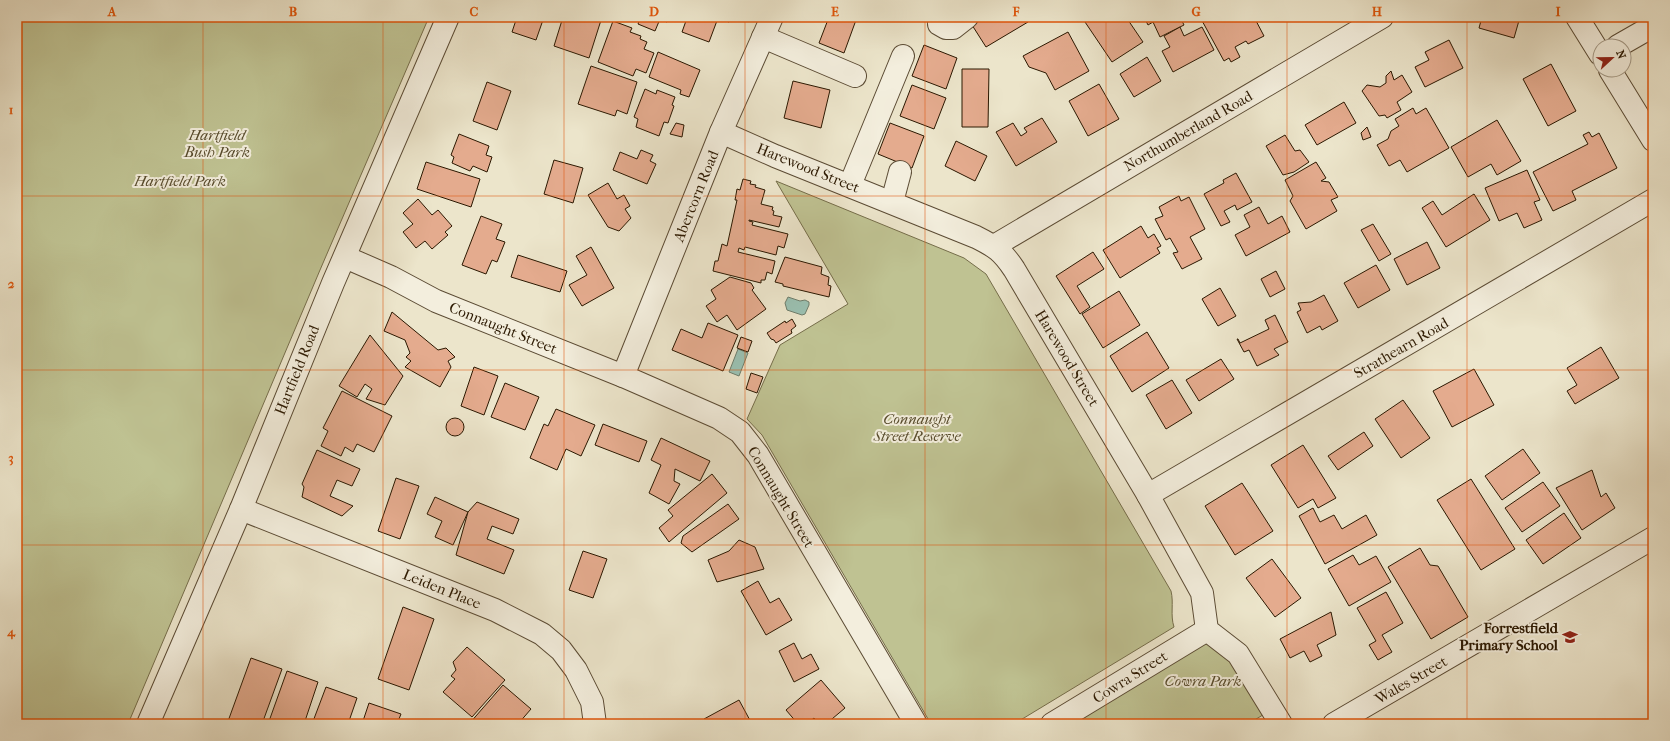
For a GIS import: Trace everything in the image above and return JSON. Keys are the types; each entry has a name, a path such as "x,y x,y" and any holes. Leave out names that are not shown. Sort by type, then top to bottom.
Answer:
{"street":[{"name":"Hartfield Road","path":"148,724 241,509 342,264 448,17"},
{"name":"Abercorn Road","path":"623,376 721,132 772,17"},
{"path":"939,24 946,28 953,28 967,17"},
{"name":"Northumberland Road","path":"994,246 1382,17"},
{"path":"1577,17 1592,41"},
{"path":"1632,38 1653,26"},
{"path":"763,37 855,76"},
{"path":"850,185 903,56"},
{"path":"1615,78 1653,140"},
{"name":"Harewood Street","path":"721,132 775,156 976,237 994,246 1004,254 1148,496 1202,593 1207,630"},
{"path":"892,202 900,172"},
{"name":"Strathearn Road","path":"1148,496 1653,200"},
{"name":"Connaught Street","path":"342,264 391,278 436,301 623,376 719,418 740,432 758,455 916,724"},
{"name":"Leiden Place","path":"241,509 495,610 542,634 561,650 576,670 592,702 595,724"},
{"name":"Wales Street","path":"1334,724 1653,538"},
{"path":"1207,630 1238,654 1281,724"},
{"name":"Cowra Street","path":"1052,724 1207,630"}],"green space":[{"name":"Hartfield Park","path":"17,17 429,17 128,724 17,724"},
{"name":"Connaught Street Reserve","path":"776,181 964,258 986,274 1171,591 1172,618 1174,627 1014,724 931,724 762,435 747,419 780,345 848,304"},
{"name":"Cowra Park","path":"1207,630 1271,710 1248,724 1085,724 1077,710"}],"shaded area":[{"path":"788,297 809,302 805,314 802,315 787,310 785,303"},
{"path":"738,349 748,353 739,376 729,372"}],"building":[{"path":"517,17 544,17 536,40 512,32"},
{"path":"563,17 578,20 579,17 602,17 589,58 554,46"},
{"path":"638,17 669,17 667,22 660,19 655,31 638,24 640,19"},
{"path":"683,17 731,17 729,22 718,18 709,42 682,32 687,18"},
{"path":"829,17 847,17 856,20 844,53 819,43"},
{"path":"986,17 1025,17 1028,22 986,47 972,25"},
{"path":"1093,17 1126,17 1143,42 1112,62 1085,22"},
{"path":"1144,17 1180,17 1184,25 1160,37 1153,22 1148,25"},
{"path":"1200,17 1254,17 1264,36 1248,44 1246,41 1235,47 1240,57 1231,62 1229,58 1224,61"},
{"path":"1482,17 1520,17 1514,38 1479,28"},
{"path":"613,21 632,28 630,32 641,36 640,39 647,42 644,49 654,53 646,73 636,69 633,76 598,62"},
{"path":"1180,27 1184,36 1202,27 1214,50 1173,72 1162,51 1170,47 1164,36"},
{"path":"1068,32 1089,71 1055,90 1046,73 1029,67 1023,56"},
{"path":"1449,40 1463,68 1425,87 1415,67 1429,60 1425,52"},
{"path":"924,45 957,58 946,89 912,76"},
{"path":"658,52 700,70 689,97 680,94 681,90 649,77"},
{"path":"1147,57 1161,81 1134,97 1120,74"},
{"path":"1551,64 1576,111 1548,126 1523,79"},
{"path":"591,66 637,82 627,114 617,110 615,116 578,104"},
{"path":"962,69 989,69 988,127 962,127"},
{"path":"1391,71 1394,80 1402,75 1412,92 1397,102 1401,110 1387,118 1385,115 1379,116 1362,91 1367,85 1380,87 1386,83 1386,76"},
{"path":"793,81 830,90 821,128 784,118"},
{"path":"487,82 511,91 497,130 473,121"},
{"path":"1099,84 1119,119 1088,136 1069,101"},
{"path":"912,85 946,98 934,129 900,116"},
{"path":"645,89 656,94 657,90 675,97 672,105 674,106 668,123 664,122 659,136 636,127 638,119 634,117"},
{"path":"1344,102 1356,123 1317,145 1305,125"},
{"path":"1413,108 1416,114 1426,108 1449,148 1407,172 1400,160 1389,166 1377,145 1388,139 1391,131 1399,126 1395,119"},
{"path":"1042,118 1057,142 1016,166 996,132 1013,123 1021,136 1027,132 1024,128"},
{"path":"1497,120 1521,161 1497,175 1491,164 1468,177 1451,147"},
{"path":"676,123 684,125 682,137 670,134"},
{"path":"890,123 924,136 912,168 878,154"},
{"path":"1367,127 1371,137 1363,140 1361,133"},
{"path":"1589,132 1592,137 1599,133 1617,168 1572,191 1576,200 1553,211 1533,172 1588,144 1583,135"},
{"path":"459,134 489,146 486,155 492,157 487,172 473,166 470,171 452,163 454,157 451,155"},
{"path":"1285,135 1295,151 1300,150 1309,162 1294,172 1283,175 1266,146"},
{"path":"956,141 987,156 975,181 945,166"},
{"path":"641,150 653,155 650,161 656,164 647,184 613,170 620,152 637,159"},
{"path":"554,160 583,168 573,203 544,194"},
{"path":"426,162 480,179 471,207 417,189"},
{"path":"1316,162 1326,178 1321,181 1329,182 1338,197 1331,200 1337,211 1306,229 1290,201 1293,196 1285,180"},
{"path":"1527,170 1540,200 1534,202 1542,220 1524,228 1517,213 1499,221 1485,188"},
{"path":"1236,173 1252,202 1237,210 1235,205 1224,211 1230,222 1221,226 1204,194 1224,183 1223,180"},
{"path":"743,179 751,181 750,184 756,185 755,187 765,190 761,204 773,207 773,215 782,217 779,227 749,220 753,222 752,225 788,234 784,248 778,246 776,255 745,247 744,250 739,248 738,252 775,261 772,274 767,272 765,280 761,280 761,283 713,271 715,261 718,261 722,244 727,246 737,200 735,200 737,189 740,190"},
{"path":"608,183 617,199 624,195 630,206 625,209 631,218 619,231 608,227 588,195"},
{"path":"1474,194 1490,220 1446,247 1422,208 1433,201 1442,215"},
{"path":"1179,196 1181,201 1189,197 1205,229 1190,237 1202,259 1182,269 1173,253 1178,252 1170,238 1166,240 1155,219 1163,216 1159,207"},
{"path":"418,199 432,215 438,210 452,226 445,232 448,235 432,249 425,241 416,248 403,232 413,224 403,213"},
{"path":"1259,207 1268,224 1282,216 1290,232 1246,256 1235,235 1250,227 1244,215"},
{"path":"481,216 502,224 496,239 505,242 497,262 492,260 486,274 462,265"},
{"path":"1373,224 1391,254 1379,261 1361,230"},
{"path":"1141,226 1148,238 1154,234 1161,246 1157,248 1160,253 1120,278 1103,250"},
{"path":"1427,242 1440,268 1407,285 1394,259"},
{"path":"591,247 614,288 582,306 569,285 587,275 576,256"},
{"path":"1093,252 1104,269 1077,286 1090,307 1080,314 1056,276"},
{"path":"518,255 567,271 560,292 511,277"},
{"path":"785,257 822,267 821,274 829,277 828,285 831,286 829,297 783,286 783,284 775,282"},
{"path":"1376,265 1390,290 1358,308 1344,283"},
{"path":"1276,271 1285,289 1270,297 1261,279"},
{"path":"730,277 751,283 754,288 752,290 766,309 737,330 727,315 717,322 706,306 716,299 711,290"},
{"path":"1220,288 1236,316 1218,326 1202,299"},
{"path":"1119,291 1140,325 1103,348 1082,314"},
{"path":"1324,295 1338,321 1322,330 1320,326 1307,333 1297,312 1301,310 1298,303 1311,302"},
{"path":"392,312 438,350 446,348 455,357 448,361 451,367 440,387 405,367 411,361 406,357 410,353 405,340 384,331"},
{"path":"1275,315 1288,342 1274,349 1279,355 1257,366 1249,350 1244,352 1237,339 1240,343 1269,329 1265,320"},
{"path":"792,319 796,326 791,330 792,333 776,343 771,339 767,333 785,321 786,323"},
{"path":"708,323 738,335 723,371 672,350 681,329 702,338"},
{"path":"1147,332 1169,368 1132,392 1110,356"},
{"path":"370,335 403,376 385,405 366,399 372,389 365,384 357,397 339,386"},
{"path":"741,337 752,341 748,352 737,348"},
{"path":"1601,347 1619,378 1575,404 1567,391 1577,385 1567,368"},
{"path":"1221,359 1234,379 1199,401 1186,380"},
{"path":"474,367 498,376 484,415 461,406"},
{"path":"1474,369 1494,405 1452,427 1433,391"},
{"path":"751,373 763,377 757,393 746,389"},
{"path":"1172,380 1192,413 1166,429 1146,395"},
{"path":"505,383 539,397 525,430 491,417"},
{"path":"342,391 392,416 374,452 357,444 353,452 345,447 341,456 321,446 328,431 323,428"},
{"path":"1403,400 1430,438 1401,458 1375,419"},
{"path":"556,409 595,425 581,456 566,449 557,470 530,458 544,424 548,426"},
{"path":"451,418 459,418 464,423 462,434 459,436 451,436 446,431 446,423"},
{"path":"603,424 647,441 639,462 595,445"},
{"path":"1364,432 1373,446 1338,470 1328,456"},
{"path":"661,438 710,461 700,481 675,469 674,481 680,484 669,504 649,493 661,465 651,460"},
{"path":"1303,445 1336,498 1318,508 1313,499 1298,508 1271,465"},
{"path":"1523,449 1540,473 1502,500 1485,476"},
{"path":"317,450 360,469 352,486 337,480 330,496 353,506 342,516 302,497 304,487 302,484"},
{"path":"1592,470 1601,497 1606,493 1615,508 1582,530 1556,488"},
{"path":"712,474 727,493 669,542 659,528 673,516 668,510"},
{"path":"396,478 419,486 400,539 378,531"},
{"path":"1471,479 1515,549 1481,570 1437,500"},
{"path":"1543,482 1560,506 1522,532 1505,508"},
{"path":"1242,483 1273,531 1235,555 1205,506"},
{"path":"435,497 468,512 453,545 435,537 442,521 427,514"},
{"path":"477,502 519,519 513,534 492,526 487,539 514,550 504,574 456,555 468,512"},
{"path":"728,504 739,519 692,552 681,543 683,536"},
{"path":"1313,508 1320,522 1334,515 1342,529 1366,515 1377,535 1325,564 1299,516"},
{"path":"1564,513 1581,538 1543,564 1526,540"},
{"path":"739,540 755,547 764,569 717,582 708,560 729,551"},
{"path":"1420,548 1430,565 1438,566 1468,617 1431,639 1388,567"},
{"path":"583,551 607,559 593,598 569,590"},
{"path":"1353,555 1359,565 1376,556 1391,582 1349,606 1328,569"},
{"path":"1272,559 1301,598 1275,617 1246,578"},
{"path":"758,581 770,603 779,598 792,620 766,635 741,591"},
{"path":"1386,592 1403,623 1382,635 1392,652 1378,660 1369,645 1376,641 1357,608"},
{"path":"403,607 434,619 409,690 378,679"},
{"path":"1331,612 1336,635 1317,645 1322,656 1310,662 1304,651 1290,658 1280,639"},
{"path":"794,643 802,659 811,654 819,669 794,682 779,651"},
{"path":"467,647 505,680 472,717 443,692 455,679 451,676 456,670 453,662"},
{"path":"251,658 282,669 262,724 227,724"},
{"path":"287,671 318,682 304,724 268,724"},
{"path":"821,680 845,708 826,724 819,724 814,718 807,724 798,724 786,710"},
{"path":"503,685 531,709 518,724 469,724"},
{"path":"326,687 357,698 348,724 312,724"},
{"path":"739,700 752,724 706,724 704,719"},
{"path":"369,703 401,714 397,724 362,724"}],"place":[{"name":"Forrestfield Primary School","path":"1570,637"}],"park label":[{"name":"Hartfield Bush Park","path":"217,144"}]}
